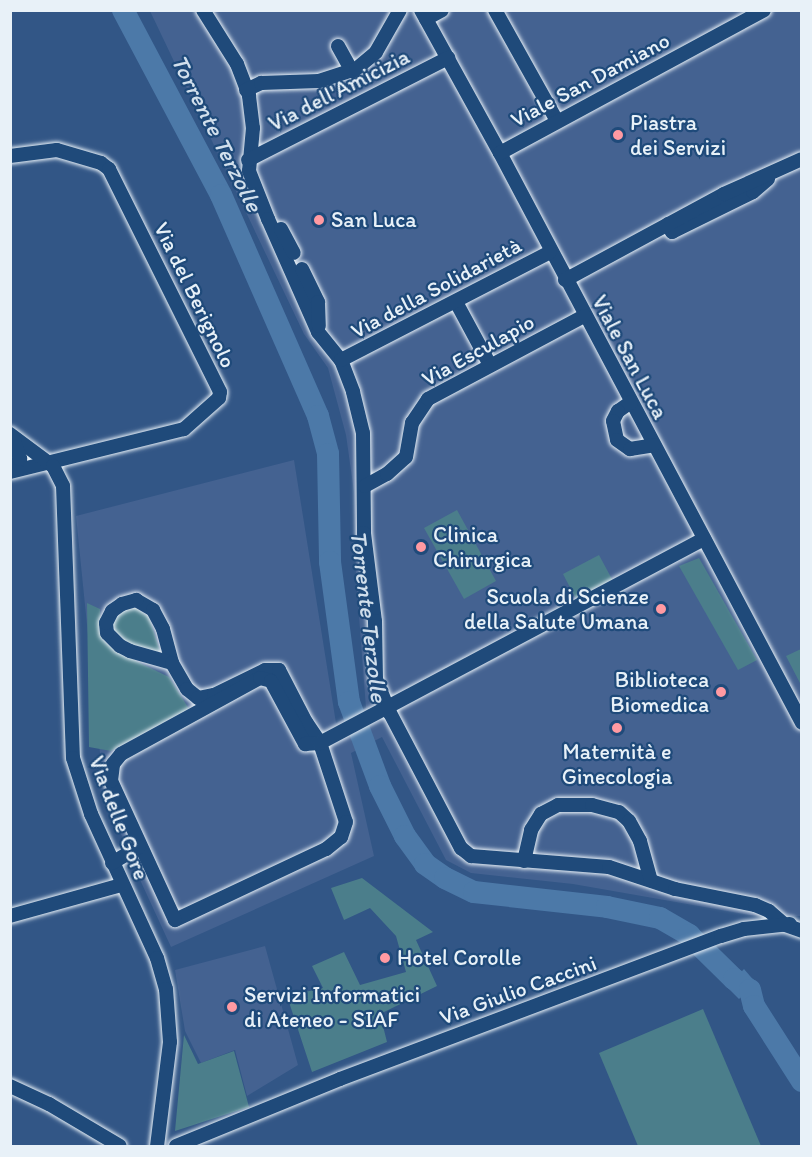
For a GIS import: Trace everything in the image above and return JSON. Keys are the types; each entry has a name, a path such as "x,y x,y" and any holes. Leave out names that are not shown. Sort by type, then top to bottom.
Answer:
{"street":[{"path":"203,10 237,64 246,90 252,117 249,171 318,332 341,360 353,392 363,433 365,545 375,621 374,673 382,709 463,851 471,856 609,867 675,889 755,905 777,916 785,925 801,931"},
{"path":"424,15 442,10"},
{"path":"495,10 557,121"},
{"name":"Viale San Damiano","path":"500,153 764,10"},
{"path":"246,90 261,83 319,81 352,71 376,52 396,14"},
{"name":"Viale San Luca","path":"424,15 500,153 550,252 704,539 796,700 801,723"},
{"path":"338,46 352,71"},
{"name":"Via dell'Amicizia","path":"248,160 448,58"},
{"name":"Via del Berignolo","path":"10,156 57,150 101,163 109,170 220,392 219,398 184,429 50,464"},
{"path":"566,280 724,194 774,174 801,159"},
{"path":"668,224 672,232 753,192 774,174"},
{"path":"268,219 279,226 294,253"},
{"name":"Via della Solidarietà","path":"341,360 550,252"},
{"path":"302,269 318,302 318,332"},
{"path":"456,302 490,365"},
{"name":"Via Esculapio","path":"365,486 387,474 406,457 412,423 428,399 584,316"},
{"path":"631,402 618,411 613,421 617,440 630,449 654,445"},
{"path":"10,434 17,443 20,459 11,472"},
{"name":"Via delle Gore","path":"10,434 50,464 60,480 65,496 72,754 87,805 121,885 157,958 168,999 170,1042 157,1146"},
{"path":"11,472 50,464"},
{"path":"172,663 130,651 111,639 106,623 112,611 122,603 136,600 153,610 163,629 172,663 187,689 198,698 214,695 265,670 276,669 284,675 296,702 320,743 346,822 341,837 326,849 174,920 111,782 116,759 128,749 260,678 271,681 305,744 320,743 704,539"},
{"path":"279,694 296,702"},
{"path":"524,861 531,830 542,814 558,805 598,806 619,812 629,821 640,841 651,881"},
{"path":"112,863 139,847"},
{"path":"10,916 121,885"},
{"name":"Via Giulio Caccini","path":"176,1146 340,1079 720,936 744,929 801,923"},
{"path":"10,1086 49,1104 120,1146"}],"shaded area":[{"path":"150,11 801,11 801,916 750,915 573,884 471,873 446,860 382,737 351,753 374,856 171,947 104,793 76,516 294,460 336,723 366,708 356,577 354,492 346,435 328,368 304,334"},
{"name":"Servizi Informatici di Ateneo - SIAF","path":"265,946 298,1065 247,1096 235,1050 201,1063 185,1031 175,970"},
{"path":"744,969 756,983 739,999 727,987"}],"green space":[{"path":"457,510 496,581 464,599 424,528"},
{"path":"599,555 613,581 577,601 563,574"},
{"path":"699,558 757,660 738,670 679,566"},
{"path":"87,603 100,609 102,639 115,651 169,677 189,709 111,751 89,747"},
{"path":"127,608 136,608 149,617 160,651 154,652 124,643 113,633 112,625 115,618"},
{"path":"801,649 801,685 786,656"},
{"path":"362,878 433,932 416,940 437,986 380,1014 387,1042 312,1072 287,996 323,988 312,966 344,952 360,985 406,972 396,936 370,908 344,920 331,888"},
{"path":"703,1009 761,1146 638,1146 599,1053"},
{"path":"184,1035 198,1064 234,1051 249,1107 175,1131"}],"waterway":[{"name":"Torrente Terzolle","path":"123,10 221,195 318,416 328,454 330,562 349,702 380,786 405,836 425,864 445,878 474,892 607,907 660,918 689,935 734,979 750,990 754,1006 802,1081"}],"place":[{"name":"Piastra dei Servizi","path":"618,135"},
{"name":"San Luca","path":"319,220"},
{"name":"Clinica Chirurgica","path":"421,547"},
{"name":"Scuola di Scienze della Salute Umana","path":"661,609"},
{"name":"Biblioteca Biomedica","path":"721,692"},
{"name":"Maternità e Ginecologia","path":"617,728"},
{"name":"Hotel Corolle","path":"385,958"},
{"name":"Servizi Informatici di Ateneo - SIAF","path":"232,1007"}]}
